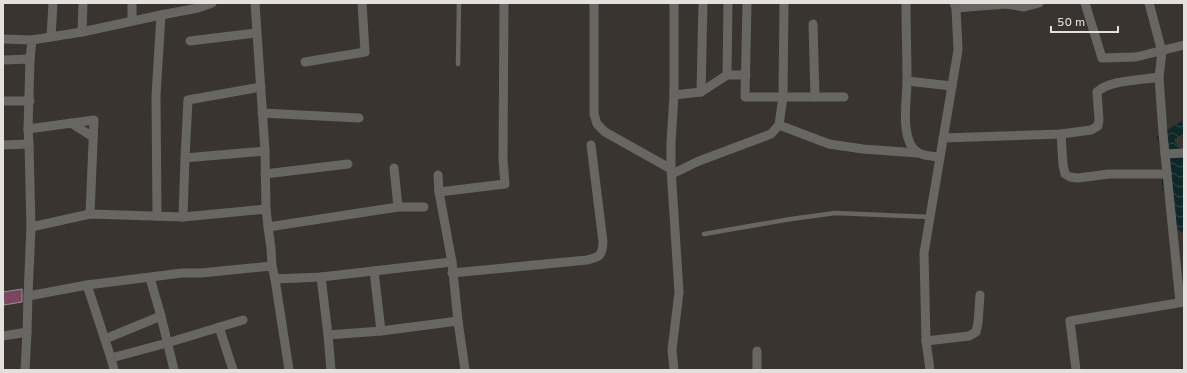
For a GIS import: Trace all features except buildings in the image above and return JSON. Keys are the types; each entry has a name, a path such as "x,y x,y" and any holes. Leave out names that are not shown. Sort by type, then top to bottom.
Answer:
{"street":[{"path":"51,37 52,3"},
{"path":"82,32 83,3"},
{"path":"132,3 132,21"},
{"path":"3,39 32,40 82,32 198,8 212,3"},
{"path":"255,3 265,151 266,209 272,266 289,370"},
{"path":"305,62 365,52 362,3"},
{"path":"439,192 505,184 502,160 504,3"},
{"path":"594,3 594,114 597,124 605,132 671,172"},
{"path":"674,3 674,95 671,172 679,292 672,350 674,370"},
{"path":"701,92 703,3"},
{"path":"727,75 728,3"},
{"path":"747,3 745,97 844,98"},
{"path":"671,172 771,134 779,125 782,97 784,3"},
{"path":"906,3 907,81 905,115 908,135 912,147 917,153"},
{"path":"930,370 926,341 924,253 958,50 955,5 1005,4 1024,7 1039,3"},
{"path":"1085,3 1102,58 1136,57 1162,52 1184,45"},
{"path":"1076,370 1070,321 1182,302 1179,254 1167,174 1159,78 1162,52 1149,3"},
{"path":"157,216 156,96 160,15"},
{"path":"813,24 816,97"},
{"path":"190,41 256,33"},
{"path":"25,370 31,227 28,129 32,40"},
{"path":"3,60 30,60"},
{"path":"674,95 701,92 727,75 746,75"},
{"path":"943,138 1061,134 1091,130 1098,126 1097,92 1101,88 1110,84 1159,78"},
{"path":"907,81 952,86"},
{"path":"183,217 188,100 261,87"},
{"path":"3,101 30,101"},
{"path":"262,113 360,118"},
{"path":"28,129 94,120 90,214"},
{"path":"71,123 93,137"},
{"path":"779,125 829,144 863,149 917,153 926,156 940,157"},
{"path":"1061,134 1064,174 1070,177 1078,178 1110,174 1167,174"},
{"path":"3,145 29,144"},
{"path":"452,273 598,258 603,252 604,242 591,145"},
{"path":"185,158 265,151"},
{"path":"1166,154 1184,153"},
{"path":"265,174 348,164"},
{"path":"394,168 398,207"},
{"path":"438,175 439,192 452,262 452,273 465,370"},
{"path":"268,227 398,207 424,207"},
{"path":"31,227 90,214 183,217 266,209"},
{"path":"275,279 321,277 452,262"},
{"path":"28,296 87,285 182,273 201,273 272,266"},
{"path":"374,271 381,331"},
{"path":"321,277 328,335 330,370"},
{"path":"150,278 174,370"},
{"path":"87,285 114,370"},
{"path":"926,341 969,336 976,332 980,295"},
{"path":"105,339 161,316"},
{"path":"111,358 167,344 243,320"},
{"path":"328,335 381,331 458,321"},
{"path":"219,327 233,370"},
{"path":"3,336 27,332"},
{"path":"757,351 757,370"}],"lane":[{"path":"458,64 459,3"},
{"path":"704,234 835,213 930,218"}],"water":[{"path":"1182,121 1184,133 1174,140 1182,153 1184,149 1184,231 1182,232 1173,226 1162,184 1163,159 1157,136"}]}
